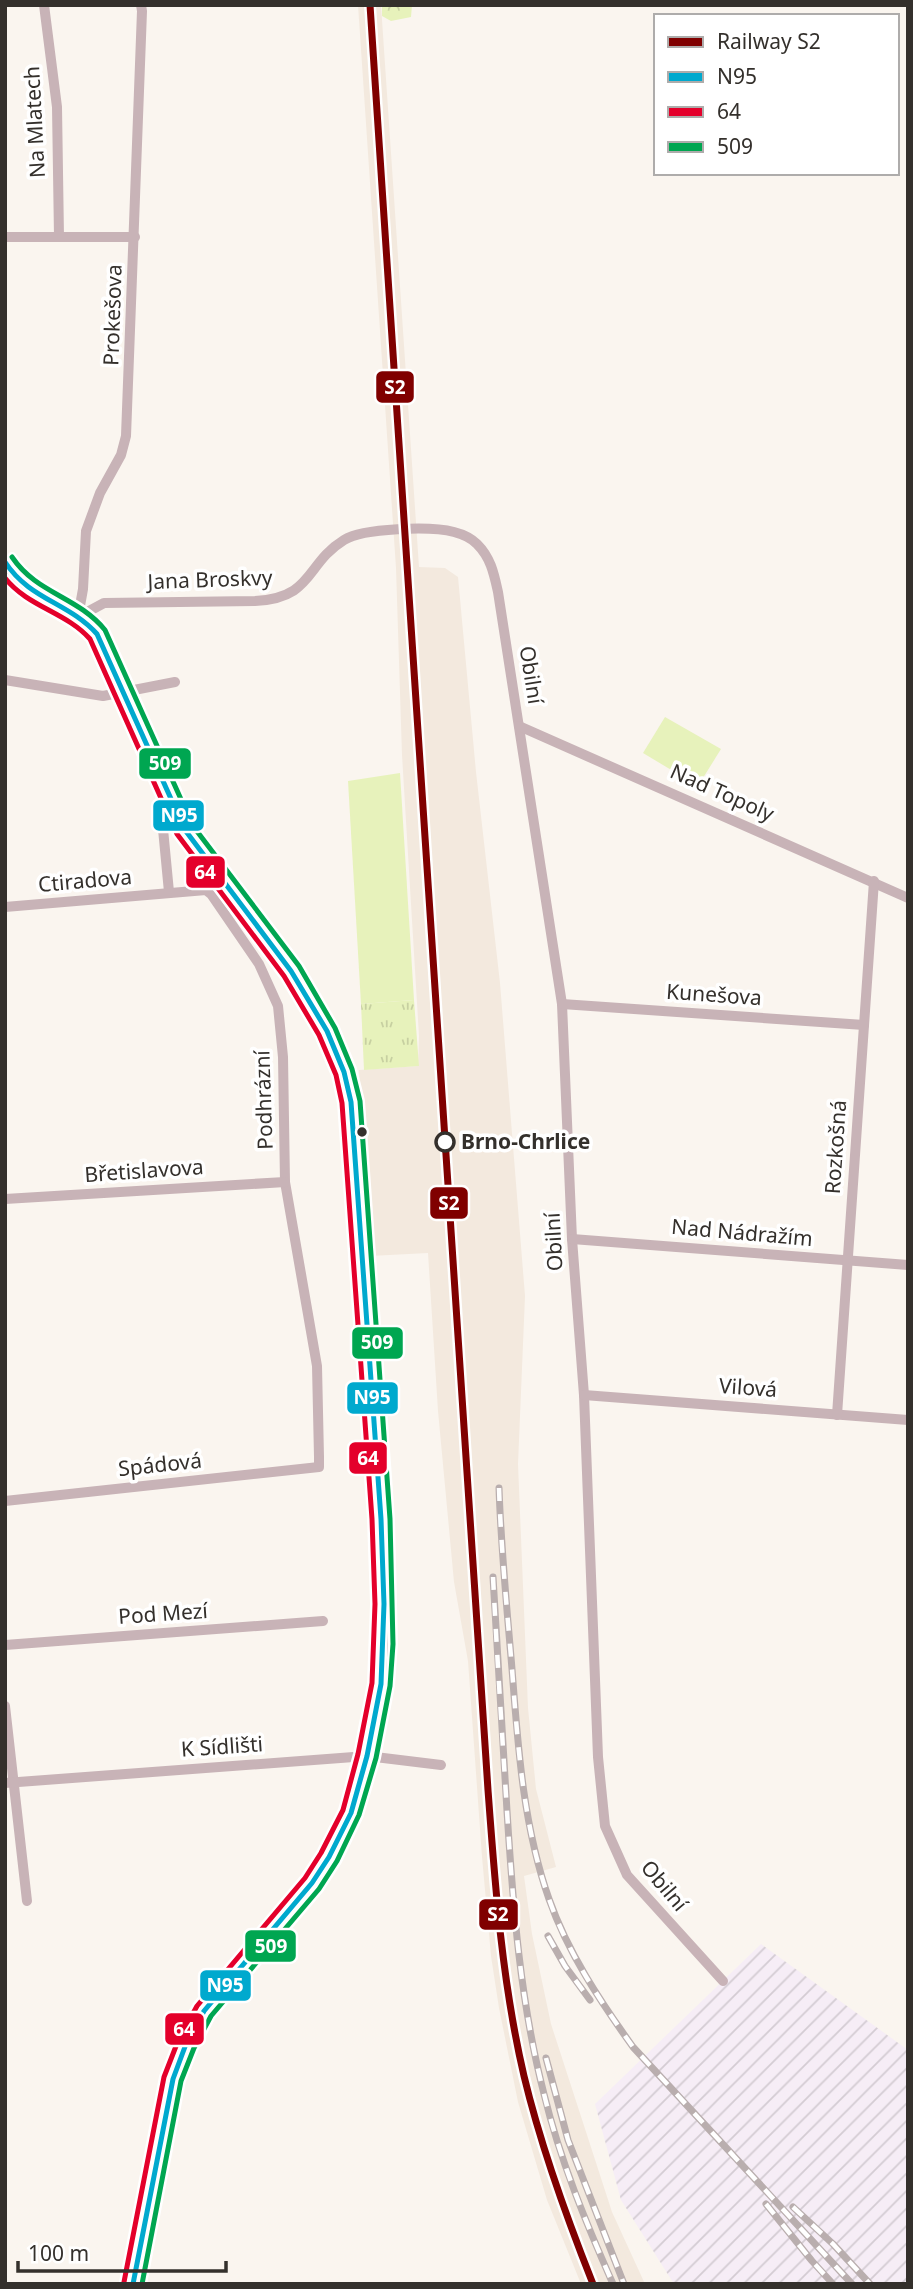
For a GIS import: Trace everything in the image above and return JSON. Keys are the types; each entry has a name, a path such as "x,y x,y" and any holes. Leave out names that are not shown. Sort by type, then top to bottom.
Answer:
{"street":[{"name":"Na Mlatech","path":"44,5 57,107 59,237"},
{"name":"Prokešova","path":"78,617 83,589 86,531 100,493 121,455 126,436 141,5"},
{"path":"5,237 135,237"},
{"name":"Jana Broskvy","path":"78,617 98,605 110,603 277,599 298,589 330,552 349,537 376,530 405,530"},
{"name":"Obilní","path":"405,530 445,530 457,533 468,538 486,555 493,569 562,1004 572,1238 584,1395 598,1757 605,1826 627,1875 723,1981"},
{"path":"5,562 14,577 29,591 78,617 97,634 180,820 193,842 282,958 310,1001 337,1054 351,1102 381,1519 384,1604 381,1684 367,1756 351,1813 329,1857 281,1922 204,2011 186,2044 173,2079 133,2284"},
{"path":"5,680 103,696 175,682"},
{"name":"Nad Topoly","path":"519,726 908,898"},
{"path":"167,792 161,808 169,892"},
{"name":"Rozkošná","path":"837,1415 874,881"},
{"name":"Podhrázní","path":"169,892 203,890 211,894 259,964 278,1006 283,1057 285,1182 317,1366 318,1467"},
{"name":"Ctiradova","path":"5,907 169,892"},
{"name":"Kunešova","path":"562,1004 864,1026"},
{"name":"Břetislavova","path":"5,1199 285,1182"},
{"name":"Nad Nádražím","path":"572,1238 908,1265"},
{"name":"Vilová","path":"584,1395 908,1420"},
{"name":"Spádová","path":"5,1501 318,1467"},
{"name":"Pod Mezí","path":"5,1644 323,1621"},
{"path":"5,1706 10,1782 27,1901"},
{"name":"K Sídlišti","path":"10,1782 367,1756 442,1765"}],"shaded area":[{"path":"358,5 381,5 419,567 445,568 458,577 476,772 500,983 525,1296 518,1464 528,1708 536,1789 556,1867 524,1876 532,1934 551,2024 612,2212 645,2284 581,2284 547,2200 518,2102 491,1956 468,1661 454,1582 438,1411 428,1253 370,1256 359,1070 418,1066 419,1036 402,755 396,568"},
{"path":"761,1944 908,2050 908,2284 674,2284 621,2200 595,2104"}],"green space":[{"path":"382,5 412,5 411,17 391,21 382,16"},
{"path":"665,717 721,749 698,786 643,753"},
{"path":"400,773 414,1000 361,1004 348,781"},
{"path":"414,1000 419,1066 364,1070 361,1004"}],"railway":[{"path":"499,1488 504,1579 523,1786 540,1871 557,1919 586,1976 633,2047 852,2284"},
{"path":"493,1577 512,1882 529,2024 558,2143 613,2284"},
{"path":"548,1936 565,1966 590,2000"},
{"path":"546,2058 568,2140 624,2284"},
{"path":"766,2204 833,2284"},
{"path":"793,2207 833,2244 870,2284"}],"rail line":[{"name":"S2","path":"370,5 497,1897 510,2005 524,2076 555,2181 593,2284"}],"transit line":[{"name":"509","path":"12,557 33,579 82,609 105,630 193,826 299,966 335,1028 352,1069 360,1101 390,1519 393,1644 390,1686 376,1758 359,1815 337,1861 319,1889 211,2016 194,2048 181,2081 142,2284"},
{"name":"N95","path":"5,562 26,585 86,623 97,634 185,830 291,971 327,1031 344,1072 351,1102 381,1519 384,1604 381,1684 367,1756 351,1813 329,1857 312,1883 204,2011 186,2044 173,2079 133,2284"},
{"name":"64","path":"5,578 25,596 70,622 90,639 177,834 284,976 319,1035 336,1075 342,1103 372,1519 375,1604 372,1683 358,1754 343,1810 305,1878 197,2006 178,2041 164,2077 124,2282"}],"place":[{"name":"Brno-Chrlice","path":"445,1142"}]}
